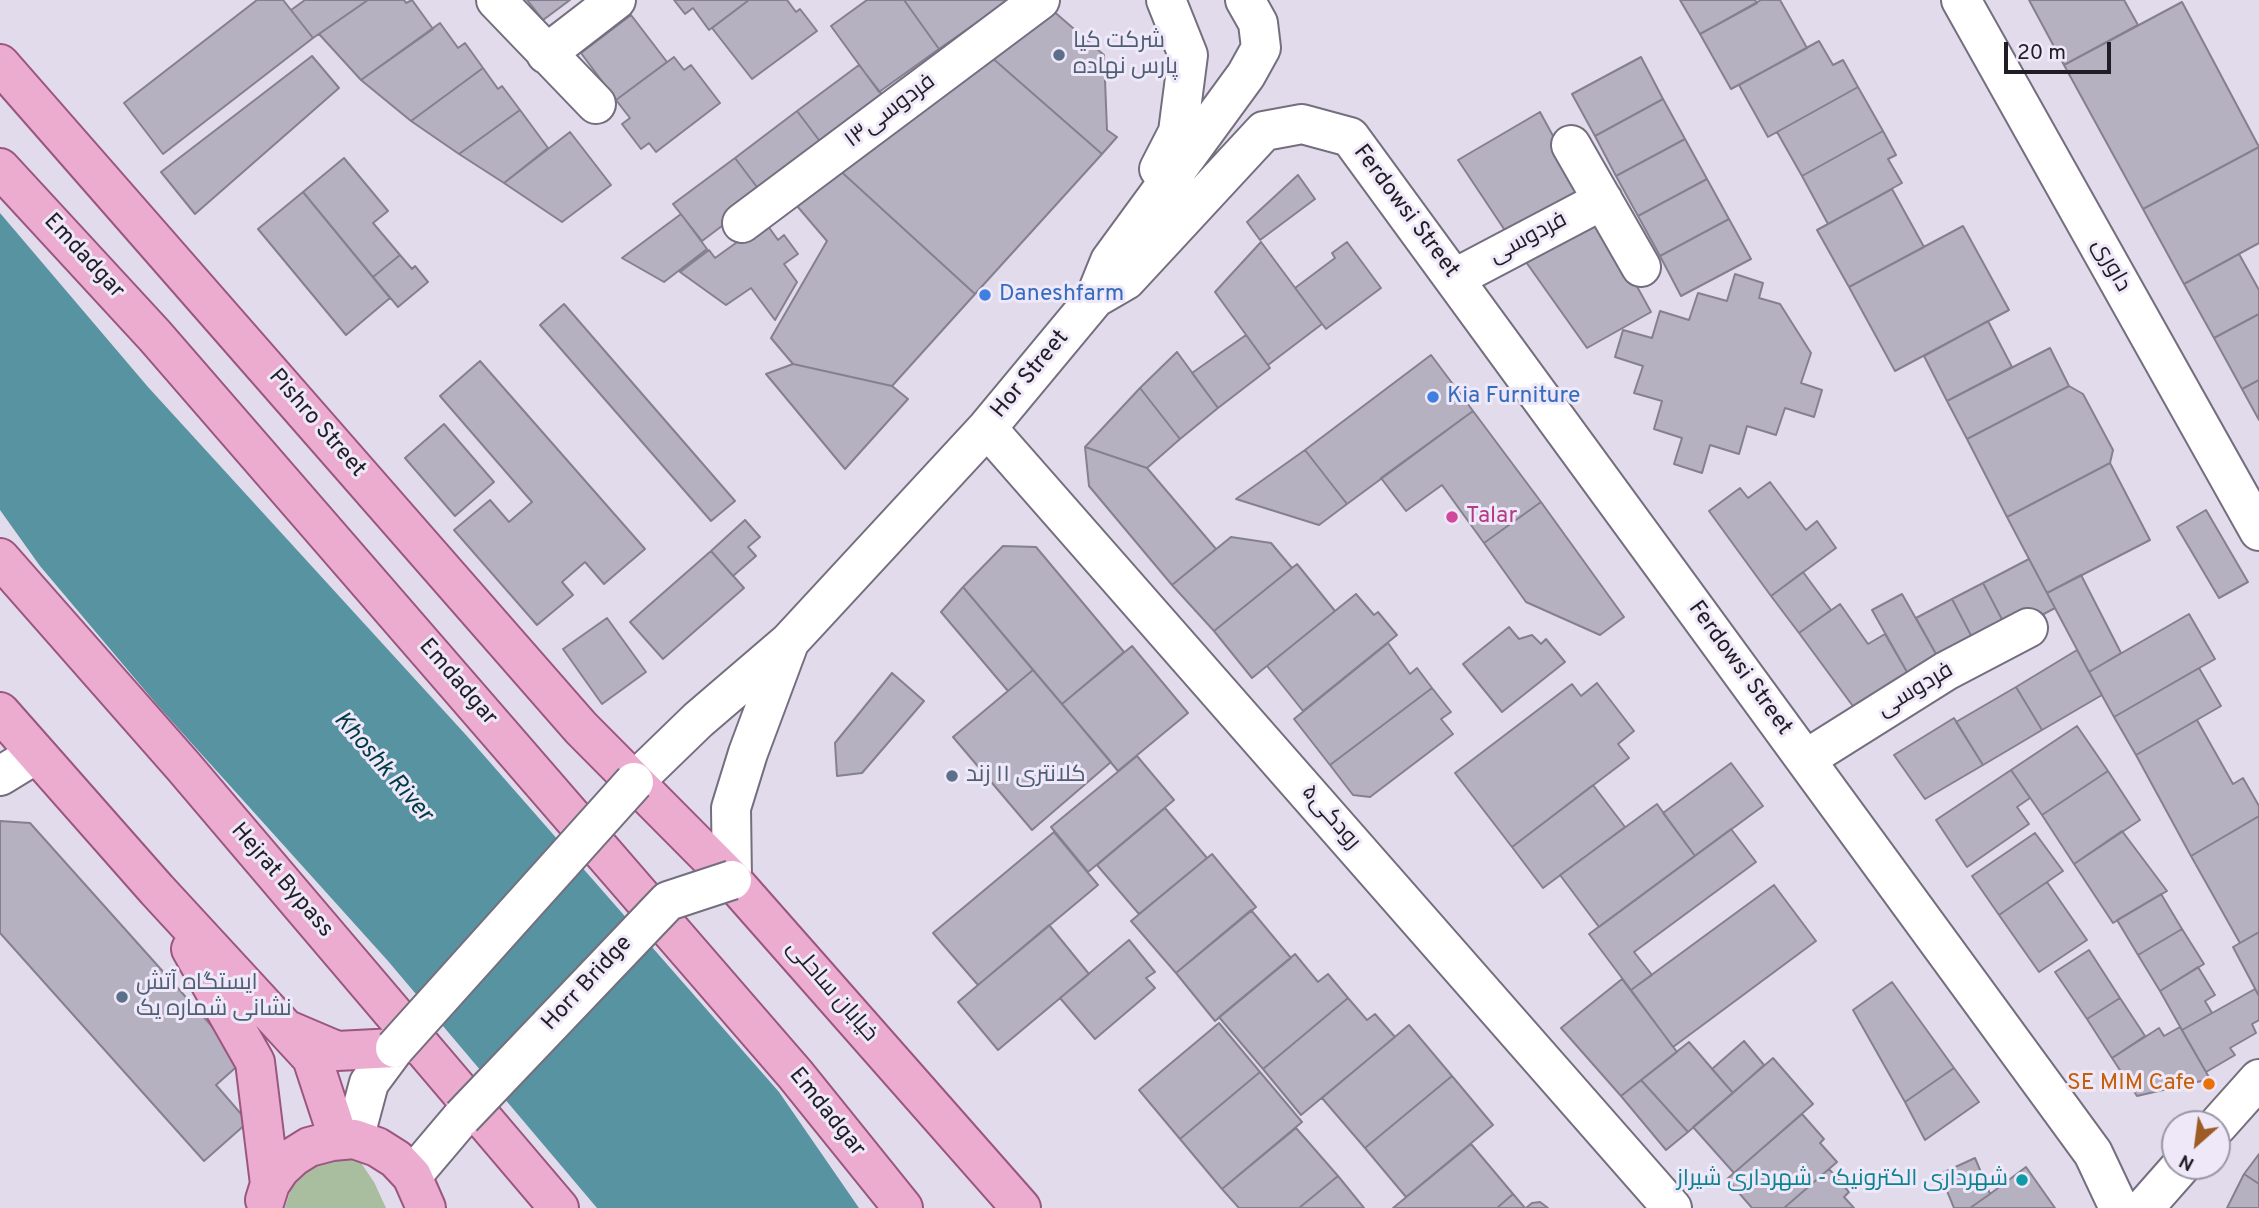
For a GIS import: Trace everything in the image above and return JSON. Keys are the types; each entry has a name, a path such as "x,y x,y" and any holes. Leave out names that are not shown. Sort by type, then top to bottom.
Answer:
{"main road":[{"name":"Pishro Street","path":"0,64 581,727 634,782"},
{"name":"Emdadgar","path":"0,168 155,336 795,1074 903,1208"},
{"name":"Hejrat Bypass","path":"0,558 192,776 559,1208"},
{"path":"0,712 312,1058 346,1140"},
{"name":"خیابان ساحلی","path":"634,782 733,880 1021,1208"},
{"path":"158,890 255,1062 266,1196"},
{"path":"286,1030 337,1051 395,1048"},
{"path":"795,1074 922,1208"},
{"path":"266,1196 280,1169 293,1157 309,1147 346,1140 377,1147 396,1159 419,1192"}],"street":[{"path":"496,0 596,104"},
{"path":"546,54 616,0"},
{"name":"فردوسی۱۳","path":"742,223 1040,0"},
{"path":"1110,261 1178,132 1188,55 1167,0"},
{"name":"Hor Street","path":"634,782 698,720 789,642 987,428 1095,298 1110,261 1247,75 1261,48 1258,23 1245,0"},
{"name":"داوری","path":"1970,3 2259,531"},
{"name":"Ferdowsi Street","path":"1095,298 1126,280 1264,131 1302,124 1350,137 2093,1153 2119,1208"},
{"path":"1571,145 1642,267"},
{"name":"فردوسی","path":"1455,278 1603,200"},
{"name":"رودکی۵","path":"987,428 1672,1208"},
{"name":"فردوسی","path":"1805,759 1946,671 2028,628"},
{"name":"Hor Street","path":"733,880 731,808 789,642"},
{"path":"0,776 36,754"},
{"path":"346,1140 369,1083 395,1048 634,782"},
{"name":"Horr Bridge","path":"419,1192 462,1117 667,901 733,880"},
{"path":"2231,1110 2259,1079"},
{"path":"2144,1208 2169,1180"}],"green space":[{"path":"357,1157 374,1182 386,1208 285,1208 299,1162"}],"water":[{"name":"Khoshk River","path":"0,213 148,387 466,735 779,1092 859,1208 597,1208 388,961 159,707 40,566 0,510"}],"building":[{"path":"257,0 283,0 313,38 163,154 124,103"},
{"path":"305,0 368,0 313,38 291,10"},
{"path":"368,0 404,0 406,3 412,0 433,29 361,80 319,34"},
{"path":"527,0 570,0 543,20"},
{"path":"674,0 749,0 709,30 693,8 685,14"},
{"path":"749,0 787,0 796,12 800,9 817,31 752,79 712,28"},
{"path":"867,0 904,0 939,49 879,92 831,26"},
{"path":"904,0 1009,0 939,49"},
{"path":"1680,0 1755,0 1757,3 1700,34"},
{"path":"1761,0 1780,0 1807,48 1731,89 1700,34"},
{"path":"2029,0 2124,0 2138,25 2064,65"},
{"path":"2182,2 2259,147 2143,209 2064,65"},
{"path":"1051,9 1104,55 1107,130 1117,137 1102,154 990,56"},
{"path":"631,15 667,62 616,100 581,53"},
{"path":"440,23 458,48 465,43 483,68 411,121 361,80"},
{"path":"1819,41 1833,65 1843,60 1858,87 1768,137 1739,85"},
{"path":"312,56 339,88 195,214 161,172"},
{"path":"990,56 1102,154 975,294 835,166"},
{"path":"674,57 684,70 691,65 720,103 656,152 649,143 641,149 622,124 630,118 616,100"},
{"path":"1641,57 1663,99 1595,136 1572,94"},
{"path":"859,65 887,101 825,148 797,111"},
{"path":"483,68 498,89 502,86 520,110 459,154 411,121"},
{"path":"1858,87 1883,131 1802,176 1777,132"},
{"path":"1663,99 1685,139 1616,176 1595,136"},
{"path":"520,110 548,148 504,183 459,154"},
{"path":"797,111 825,148 763,195 735,158"},
{"path":"1540,112 1583,191 1508,235 1458,160"},
{"path":"1883,131 1896,155 1888,159 1902,183 1828,224 1802,176"},
{"path":"570,132 611,185 562,222 504,183"},
{"path":"1685,139 1707,179 1638,216 1616,176"},
{"path":"2259,147 2259,243 2184,284 2143,209"},
{"path":"344,158 388,211 373,223 400,255 373,277 303,192"},
{"path":"735,158 763,195 702,241 673,204"},
{"path":"835,166 975,294 892,386 793,364 771,338 827,241 791,199"},
{"path":"1298,175 1315,199 1260,240 1247,222"},
{"path":"1707,179 1729,219 1660,256 1638,216"},
{"path":"1892,189 1924,247 1849,287 1817,230"},
{"path":"303,192 390,298 346,335 258,229"},
{"path":"681,214 707,249 664,282 622,258"},
{"path":"1729,219 1751,259 1681,296 1660,256"},
{"path":"1601,221 1651,312 1587,348 1526,262"},
{"path":"765,222 778,240 784,235 798,254 784,264 797,282 775,320 751,288 726,305 680,272 709,250 715,258"},
{"path":"1963,226 2009,310 1895,371 1849,287"},
{"path":"1261,242 1322,324 1268,365 1215,292"},
{"path":"1347,242 1381,288 1326,329 1295,288 1335,258 1332,253"},
{"path":"2239,254 2259,290 2259,314 2214,338 2184,284"},
{"path":"400,255 412,269 415,266 428,282 398,307 373,277"},
{"path":"1735,274 1763,283 1759,298 1780,304 1811,353 1801,383 1822,390 1814,417 1785,408 1776,435 1747,426 1739,454 1710,445 1702,473 1674,464 1682,438 1654,429 1662,401 1634,393 1643,366 1615,357 1623,330 1652,338 1660,311 1689,320 1698,293 1727,301"},
{"path":"564,304 735,501 711,521 540,325"},
{"path":"2259,314 2259,380 2242,389 2214,338"},
{"path":"1988,321 2012,367 1947,401 1924,356"},
{"path":"1246,335 1270,368 1218,408 1192,373"},
{"path":"2050,348 2069,386 1967,439 1947,401"},
{"path":"1177,352 1218,408 1180,439 1140,388"},
{"path":"1431,355 1473,411 1347,504 1305,450"},
{"path":"480,361 645,549 604,584 585,562 562,582 573,595 537,625 454,530 490,500 509,522 532,502 440,396"},
{"path":"793,364 892,386 908,399 845,469 766,374"},
{"path":"2259,380 2259,420 2242,389"},
{"path":"2069,386 2083,394 2113,450 2110,463 2007,517 1967,439"},
{"path":"1140,388 1180,439 1147,468 1085,447"},
{"path":"1473,411 1541,502 1484,543 1442,485 1406,511 1381,478"},
{"path":"444,424 494,482 455,516 405,458"},
{"path":"1085,447 1147,468 1216,549 1172,585 1089,486"},
{"path":"1305,450 1347,504 1319,525 1236,499"},
{"path":"2110,463 2150,540 2047,593 2007,517"},
{"path":"1770,482 1806,530 1817,521 1836,548 1771,596 1709,511 1740,488 1748,498"},
{"path":"1541,502 1624,617 1600,635 1526,602 1484,543"},
{"path":"2206,510 2248,582 2219,598 2177,527"},
{"path":"745,520 760,537 748,547 756,556 733,576 711,551"},
{"path":"1231,537 1271,543 1292,568 1214,631 1172,585"},
{"path":"1003,546 1036,547 1124,652 1062,704 963,587"},
{"path":"711,551 744,588 663,659 630,622"},
{"path":"2029,559 2055,608 2040,616 2037,611 2006,627 1983,583"},
{"path":"1297,564 1335,611 1252,678 1214,631"},
{"path":"1803,572 1831,610 1799,633 1771,596"},
{"path":"2081,575 2121,653 2089,672 2047,593"},
{"path":"1983,583 2006,627 1975,643 1952,599"},
{"path":"963,587 1033,670 1008,691 941,612"},
{"path":"1356,594 1374,615 1378,612 1397,635 1303,711 1267,666"},
{"path":"1902,594 1940,661 1911,679 1872,610"},
{"path":"1952,599 1975,643 1940,661 1916,618"},
{"path":"1840,604 1868,644 1885,634 1911,679 1858,713 1799,633"},
{"path":"2189,614 2215,659 2114,717 2089,672"},
{"path":"607,618 646,672 602,704 563,649"},
{"path":"1509,627 1519,639 1532,635 1541,644 1546,639 1565,662 1502,712 1463,664"},
{"path":"1388,643 1410,674 1417,668 1432,688 1330,765 1294,719"},
{"path":"1132,646 1188,713 1118,771 1062,704"},
{"path":"2077,650 2102,695 2042,730 2016,687"},
{"path":"2199,668 2221,706 2136,755 2114,717"},
{"path":"1033,670 1111,762 1032,830 953,737"},
{"path":"892,673 924,701 862,773 837,776 835,743"},
{"path":"1597,683 1634,731 1618,744 1629,758 1512,847 1455,773 1572,684 1581,696"},
{"path":"2016,687 2042,730 1983,765 1956,722"},
{"path":"1432,688 1451,712 1441,719 1453,734 1370,797 1353,795 1330,765"},
{"path":"1954,718 1983,765 1925,799 1894,755"},
{"path":"2197,720 2233,784 2243,778 2259,806 2259,816 2191,856 2136,755"},
{"path":"2077,726 2108,771 2042,815 2011,770"},
{"path":"1137,756 1174,800 1088,872 1051,827"},
{"path":"1731,763 1763,806 1695,856 1663,813"},
{"path":"2011,770 2030,798 2017,807 2029,824 1967,867 1936,820"},
{"path":"2108,771 2140,820 2074,864 2042,815"},
{"path":"1593,785 1625,827 1543,888 1512,847"},
{"path":"1657,804 1695,856 1599,927 1560,875"},
{"path":"1165,808 1207,858 1139,914 1097,865"},
{"path":"2259,816 2259,932 2240,943 2191,856"},
{"name":"ایستگاه آتش نشانی شماره یک","path":"0,821 30,823 243,1061 216,1085 248,1122 204,1161 0,933"},
{"path":"1731,829 1756,862 1634,952 1652,975 1631,990 1589,934"},
{"path":"2122,831 2167,891 2113,923 2074,864"},
{"path":"1054,832 1098,885 978,985 933,933"},
{"path":"2035,833 2063,871 1999,915 1972,876"},
{"path":"1212,854 1256,907 1176,973 1131,921"},
{"path":"2047,882 2087,940 2039,972 1999,915"},
{"path":"1774,885 1816,941 1673,1047 1631,990"},
{"path":"2161,894 2182,929 2138,955 2117,920"},
{"path":"1251,910 1291,958 1215,1021 1176,973"},
{"path":"1049,925 1089,974 998,1050 958,1002"},
{"path":"2182,929 2204,964 2160,991 2138,955"},
{"path":"2259,932 2259,996 2233,947"},
{"path":"1129,940 1155,972 1146,978 1155,988 1095,1039 1060,998"},
{"path":"2089,950 2120,998 2087,1019 2055,972"},
{"path":"1295,954 1318,982 1328,974 1348,998 1263,1069 1219,1017"},
{"path":"2198,967 2215,995 2205,1001 2212,1013 2182,1030 2160,991"},
{"path":"1622,979 1677,1052 1621,1096 1561,1028"},
{"path":"1892,982 1954,1068 1905,1102 1853,1010"},
{"path":"2255,989 2259,996 2259,1020 2252,1024 2256,1033 2230,1048 2235,1055 2206,1072 2182,1030"},
{"path":"1348,998 1367,1020 1375,1014 1395,1037 1301,1115 1263,1069"},
{"path":"2120,998 2145,1036 2112,1058 2087,1019"},
{"path":"1219,1023 1260,1072 1180,1139 1139,1090"},
{"path":"1409,1025 1452,1076 1365,1148 1322,1098"},
{"path":"2180,1027 2210,1079 2137,1096 2112,1058 2159,1028 2164,1036"},
{"path":"1744,1041 1764,1065 1733,1093 1712,1069"},
{"path":"1689,1042 1733,1093 1688,1132 1641,1080"},
{"path":"1773,1058 1813,1104 1734,1173 1693,1127"},
{"path":"1954,1068 1979,1102 1925,1140 1905,1102"},
{"path":"1260,1072 1302,1122 1222,1189 1180,1139"},
{"path":"1452,1076 1493,1125 1406,1197 1365,1148"},
{"path":"1641,1080 1688,1132 1666,1150 1621,1096"},
{"path":"1802,1114 1824,1139 1820,1143 1837,1162 1784,1208 1752,1208 1727,1179"},
{"path":"1296,1128 1338,1176 1299,1208 1239,1208 1222,1189"},
{"path":"1471,1144 1513,1194 1497,1208 1393,1208"},
{"path":"2259,1154 2259,1184 2244,1174"},
{"path":"1975,1158 1990,1194 1970,1208 1954,1208 1940,1174"},
{"name":"شهرداری الکترونیک - شهرداری شیراز","path":"2026,1167 2055,1208 1970,1208 1990,1194"},
{"path":"1829,1169 1849,1192 1844,1197 1854,1208 1784,1208"},
{"path":"2244,1174 2259,1184 2259,1208 2227,1208"},
{"path":"1338,1176 1364,1208 1299,1208"},
{"path":"1513,1194 1525,1208 1497,1208"},
{"path":"1540,1202 1548,1208 1526,1208 1532,1203"}],"place":[{"name":"شرکت کیا پارس نهاده","path":"1059,55"},
{"name":"Daneshfarm","path":"985,295"},
{"name":"Kia Furniture","path":"1433,397"},
{"name":"Talar","path":"1452,517"},
{"name":"کلانتری ۱۱ زند","path":"952,776"},
{"name":"ایستگاه آتش نشانی شماره یک","path":"122,997"},
{"name":"SE MIM Cafe","path":"2209,1084"},
{"name":"شهرداری الکترونیک - شهرداری شیراز","path":"2022,1180"}]}
